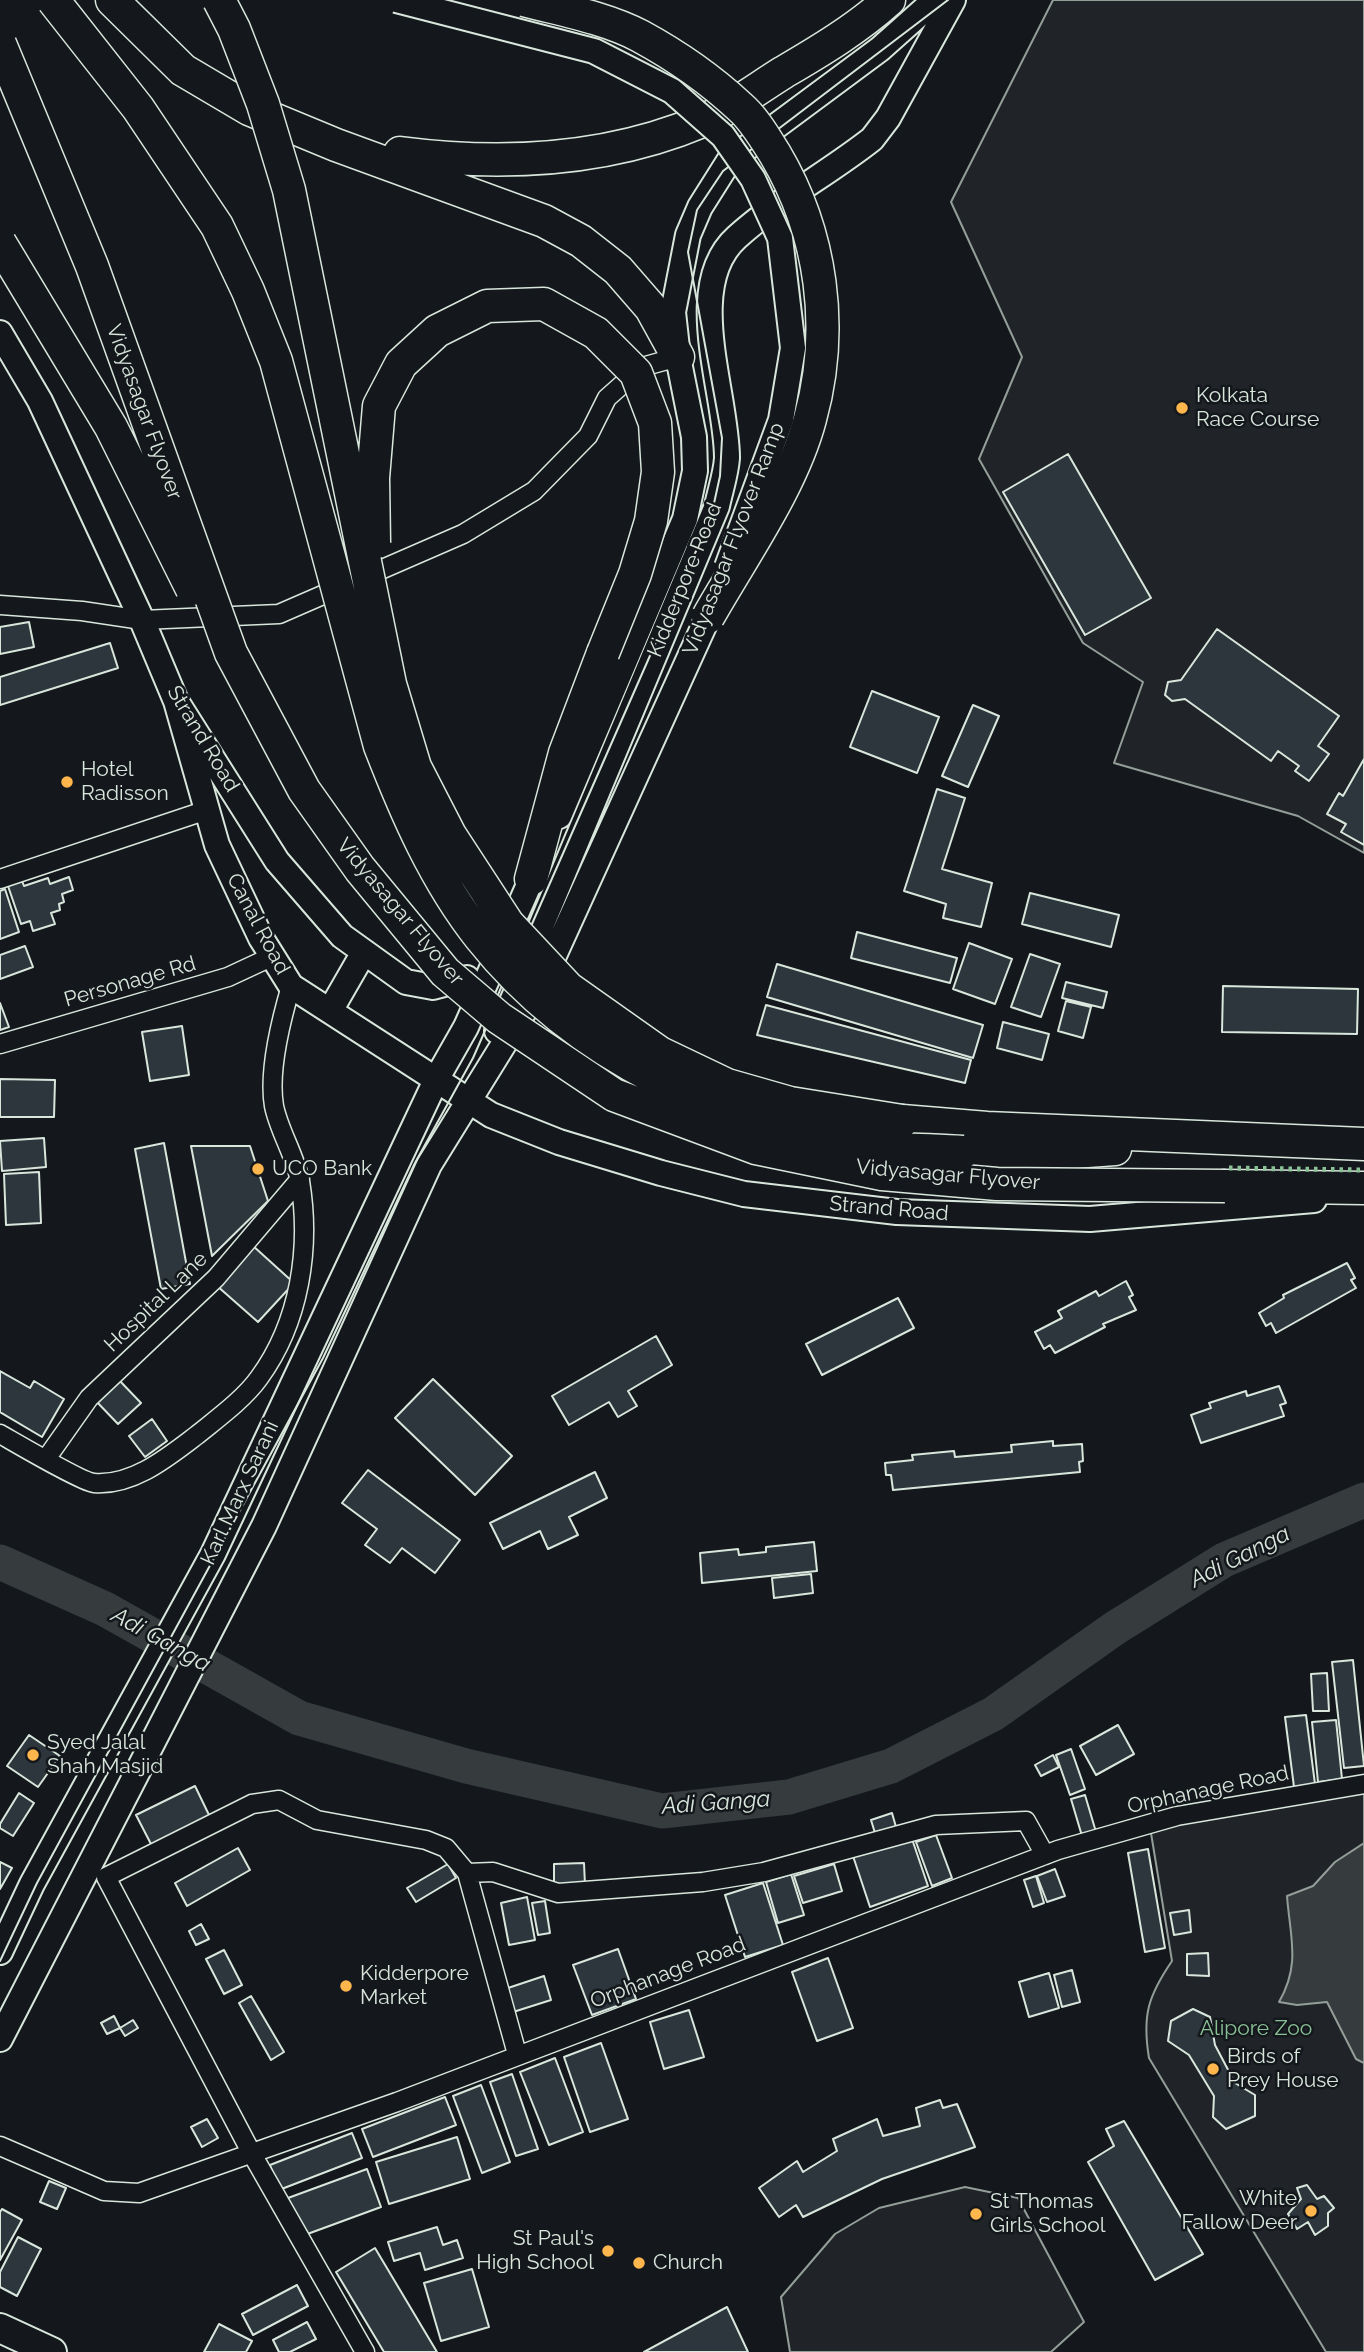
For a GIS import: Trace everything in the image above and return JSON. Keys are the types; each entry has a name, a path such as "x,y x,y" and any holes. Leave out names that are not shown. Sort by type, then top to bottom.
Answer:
{"highway":[{"path":"53,0 138,108 209,215 248,290 276,361 380,746 404,807 435,870 480,938 530,989 599,1046 653,1078 715,1105 778,1126 878,1147 963,1152 1059,1153 1228,1140"},
{"path":"112,0 183,70 249,109 336,145 544,221 581,241 618,270 651,308 678,357"},
{"path":"219,0 234,29 262,104 289,190 376,620 390,684 415,767 444,824 508,924 568,988 660,1054 727,1085 790,1104 902,1121 986,1128 1364,1144"},
{"path":"524,0 638,35 683,63 741,108 782,166 814,243 822,324 821,359 810,420 790,473 708,617"},
{"path":"336,145 494,161 574,155 641,143 705,120 810,57 889,0"},
{"name":"Vidyasagar Flyover","path":"0,44 92,266 231,653 304,790 360,869 445,971 499,1018 614,1095 755,1147 882,1174 997,1184 1364,1188"},
{"path":"0,243 111,427 179,569 231,653"},
{"path":"376,620 373,478 379,406 401,364 437,331 487,306 544,304 596,333 636,373 655,423 658,472 651,521 635,574 565,753 531,879"}],"main road":[{"name":"Vidyasagar Flyover Ramp","path":"396,0 594,51 672,91 723,136 753,179 780,238 793,348 781,420 708,617 541,984 469,1100"},
{"name":"Kidderpore Road","path":"466,1027 685,519 695,471 694,449 673,312 688,235 700,207 729,161 880,49 935,0"},
{"name":"Kidderpore Road","path":"469,1100 717,506 727,460 710,316 711,279 718,260 736,237 872,139 888,118 953,0"},
{"path":"680,274 711,279"},
{"name":"Strand Road","path":"0,333 40,401 142,620 176,701 277,861 342,936 405,982 433,987 471,977 493,966"},
{"name":"Canal Road","path":"176,701 217,845 271,957 291,986"},
{"path":"330,1011 364,952"},
{"name":"Strand Road","path":"291,986 491,1115 559,1142 661,1173 744,1194 897,1212 1090,1219 1364,1195"},
{"name":"Karl Marx Sarani","path":"0,1952 32,1884 213,1554 437,1078 466,1027"},
{"path":"0,2039 264,1526 429,1165 469,1100"},
{"path":"213,1554 264,1526"},
{"path":"0,2328 52,2352"}],"street":[{"path":"0,605 82,611 142,620 279,614 463,534 534,491 588,436 607,398 642,367 678,357"},
{"path":"0,879 207,810"},
{"name":"Personage Rd","path":"0,1044 228,977 271,957"},
{"name":"Canal Road","path":"0,1434 92,1483 125,1479 165,1460 216,1420 258,1380 279,1347 297,1299 303,1243 300,1180 274,1104 277,1033 291,986"},
{"name":"Hospital Lane","path":"46,1459 89,1398 216,1278 300,1180"},
{"name":"Orphanage Road","path":"0,2146 104,2191 139,2193 252,2154 1045,1855 1177,1815 1364,1784"},
{"path":"365,2352 252,2154 106,1877 253,1804 279,1800 317,1820 426,1840 446,1848 467,1873 517,2054"},
{"path":"467,1873 493,1872 558,1893 703,1882 764,1872 936,1825 1026,1821 1045,1855"}],"green space":[{"name":"Kolkata Race Course","path":"1053,0 1364,0 1364,853 1298,816 1114,763 1143,682 1083,643 979,459 1022,357 951,202"},
{"name":"Alipore Zoo","path":"1364,1789 1364,2352 1326,2352 1149,2058 1146,2030 1149,2007 1157,1985 1172,1961 1150,1827"},
{"path":"965,2187 1018,2198 1084,2322 1051,2352 790,2352 781,2297 835,2234 879,2208"}],"shaded area":[{"path":"1364,1843 1364,2063 1356,2059 1327,2002 1297,2005 1279,2002 1286,1988 1292,1963 1287,1896 1313,1886 1335,1862"}],"building":[{"path":"1068,454 1151,598 1085,635 1003,492"},
{"path":"29,622 34,647 0,654 0,627"},
{"path":"1217,629 1339,716 1318,746 1329,754 1309,781 1295,771 1299,766 1278,751 1271,761 1185,699 1172,701 1165,695 1168,682 1181,680"},
{"path":"110,643 118,668 0,705 0,677"},
{"path":"872,691 939,717 917,773 850,747"},
{"path":"973,705 999,716 968,787 942,776"},
{"path":"1364,759 1364,845 1341,832 1346,824 1327,814 1339,793 1343,796"},
{"path":"937,789 965,798 942,869 992,883 981,927 943,918 946,904 904,891"},
{"path":"69,877 73,890 62,894 64,902 59,904 60,910 51,913 55,924 33,931 30,921 21,924 8,886 22,881 24,886 48,878 50,884"},
{"path":"5,889 19,932 0,939 0,891"},
{"path":"1030,893 1119,915 1111,947 1022,924"},
{"path":"857,932 957,958 950,983 851,958"},
{"path":"969,943 1012,959 995,1004 953,989"},
{"path":"25,946 33,967 0,979 0,955"},
{"path":"1030,954 1060,964 1041,1017 1011,1007"},
{"path":"777,964 983,1025 973,1058 767,997"},
{"path":"1066,982 1107,992 1103,1008 1062,998"},
{"path":"1223,986 1358,989 1357,1034 1222,1032"},
{"path":"1066,1001 1091,1007 1083,1038 1058,1031"},
{"path":"0,1003 9,1027 0,1030"},
{"path":"766,1005 971,1060 965,1083 757,1035"},
{"path":"1003,1022 1049,1034 1042,1060 997,1048"},
{"path":"182,1026 189,1075 150,1081 142,1032"},
{"path":"0,1079 55,1080 54,1117 0,1117"},
{"path":"44,1138 46,1167 2,1171 0,1141"},
{"path":"164,1143 190,1284 161,1289 135,1149"},
{"path":"191,1146 250,1146 268,1201 212,1256"},
{"path":"39,1172 41,1223 6,1225 4,1174"},
{"path":"252,1245 294,1283 258,1322 216,1285"},
{"path":"1347,1263 1355,1278 1351,1280 1356,1288 1276,1333 1271,1323 1266,1326 1259,1313 1284,1298 1283,1295"},
{"path":"1126,1281 1133,1295 1129,1297 1136,1310 1103,1324 1105,1327 1055,1353 1050,1345 1044,1349 1035,1332 1062,1318 1058,1311 1096,1291 1099,1296"},
{"path":"898,1298 914,1328 822,1375 806,1344"},
{"path":"656,1336 672,1365 628,1391 637,1406 618,1417 609,1402 569,1425 552,1396"},
{"path":"0,1371 30,1388 34,1381 64,1399 42,1437 0,1412"},
{"path":"118,1379 141,1403 118,1424 95,1400"},
{"path":"433,1379 512,1456 475,1495 395,1418"},
{"path":"1279,1386 1286,1403 1280,1405 1284,1416 1201,1443 1191,1415 1211,1408 1209,1403 1246,1391 1247,1396"},
{"path":"152,1419 167,1441 145,1457 129,1436"},
{"path":"1053,1441 1053,1446 1082,1444 1083,1461 1079,1462 1080,1472 893,1490 891,1475 886,1475 885,1463 913,1460 912,1455 954,1451 955,1457 1012,1452 1011,1445"},
{"path":"368,1470 460,1540 435,1573 402,1548 390,1563 365,1545 377,1529 342,1503"},
{"path":"595,1472 607,1498 569,1517 578,1535 548,1549 540,1531 503,1549 490,1523"},
{"path":"814,1542 817,1571 702,1583 700,1553 738,1549 739,1555 766,1552 766,1547"},
{"path":"811,1574 813,1593 774,1598 772,1578"},
{"path":"1353,1660 1364,1766 1344,1768 1332,1662"},
{"path":"1327,1673 1329,1711 1313,1711 1311,1674"},
{"path":"1306,1715 1315,1784 1294,1787 1285,1717"},
{"path":"1336,1720 1342,1779 1318,1782 1312,1722"},
{"path":"1118,1725 1134,1754 1096,1775 1080,1746"},
{"path":"29,1735 60,1756 38,1787 7,1766"},
{"path":"1071,1749 1085,1789 1070,1795 1056,1755"},
{"path":"1053,1755 1059,1767 1041,1776 1035,1765"},
{"path":"195,1786 210,1817 152,1846 136,1815"},
{"path":"19,1793 34,1803 13,1836 0,1828 0,1824"},
{"path":"1085,1795 1096,1832 1082,1836 1071,1799"},
{"path":"892,1813 896,1827 875,1833 871,1820"},
{"path":"936,1835 952,1878 932,1886 916,1842"},
{"path":"911,1836 928,1886 870,1907 853,1856"},
{"path":"238,1848 250,1870 187,1906 175,1883"},
{"path":"1148,1849 1165,1948 1145,1952 1128,1853"},
{"path":"0,1862 12,1868 0,1889"},
{"path":"584,1863 585,1885 554,1885 554,1864"},
{"path":"448,1864 456,1878 416,1902 407,1888"},
{"path":"834,1864 842,1891 803,1903 794,1876"},
{"path":"1055,1869 1065,1896 1047,1902 1037,1876"},
{"path":"791,1874 804,1915 778,1923 766,1882"},
{"path":"1036,1876 1044,1903 1033,1907 1024,1880"},
{"path":"763,1883 783,1945 745,1957 725,1895"},
{"path":"527,1897 535,1940 509,1945 501,1903"},
{"path":"545,1901 550,1933 538,1935 532,1903"},
{"path":"1189,1910 1191,1932 1174,1935 1170,1913"},
{"path":"201,1924 209,1939 196,1945 189,1931"},
{"path":"618,1949 636,1999 592,2015 573,1965"},
{"path":"224,1950 242,1985 224,1994 206,1959"},
{"path":"1208,1953 1209,1976 1187,1975 1187,1954"},
{"path":"828,1958 853,2028 817,2041 792,1972"},
{"path":"1072,1970 1080,2002 1062,2007 1054,1975"},
{"path":"1049,1973 1059,2008 1029,2017 1019,1982"},
{"path":"544,1976 551,2000 510,2013 502,1990"},
{"path":"251,1996 284,2052 271,2060 239,2003"},
{"name":"Birds of Prey House","path":"1193,2009 1210,2017 1215,2045 1235,2083 1255,2095 1255,2116 1226,2129 1213,2117 1214,2096 1189,2055 1168,2041 1171,2021"},
{"path":"689,2010 704,2057 664,2069 650,2022"},
{"path":"114,2016 120,2028 107,2034 101,2023"},
{"path":"133,2020 138,2028 125,2036 120,2028"},
{"path":"601,2043 628,2119 590,2132 564,2057"},
{"path":"555,2058 583,2132 549,2145 520,2072"},
{"path":"512,2074 538,2149 516,2156 490,2082"},
{"path":"481,2085 510,2162 482,2173 453,2096"},
{"path":"445,2097 456,2125 373,2157 362,2129"},
{"path":"940,2100 943,2108 957,2104 975,2147 882,2179 803,2217 796,2205 779,2217 759,2188 797,2161 803,2172 837,2151 833,2139 877,2119 883,2136 920,2126 916,2108"},
{"path":"207,2119 218,2138 202,2147 191,2127"},
{"path":"1124,2121 1203,2254 1155,2280 1088,2162 1114,2146 1106,2129"},
{"path":"352,2133 362,2158 279,2190 270,2165"},
{"path":"457,2137 470,2179 389,2204 376,2162"},
{"path":"367,2169 381,2207 302,2236 288,2198"},
{"path":"49,2181 66,2188 57,2209 40,2202"},
{"name":"White Fallow Deer","path":"1307,2185 1317,2199 1324,2196 1334,2208 1328,2213 1328,2226 1315,2235 1308,2222 1297,2229 1288,2214 1301,2199 1297,2188"},
{"path":"2,2209 22,2220 0,2260 0,2212"},
{"path":"437,2227 443,2245 457,2240 463,2258 425,2270 420,2253 394,2261 388,2242"},
{"path":"18,2237 41,2249 17,2296 0,2287 0,2272"},
{"path":"375,2248 437,2352 384,2352 336,2272"},
{"path":"472,2269 489,2327 441,2341 424,2283"},
{"path":"297,2285 308,2306 253,2335 242,2314"},
{"path":"727,2307 748,2352 644,2352"},
{"path":"307,2322 316,2339 290,2352 279,2352 273,2340"},
{"path":"219,2324 252,2341 246,2352 204,2352"}],"waterway":[{"name":"Adi Ganga","path":"0,1562 105,1609 299,1718 466,1766 662,1811 789,1797 891,1766 993,1714 1115,1628 1224,1560 1364,1500"}],"tram line":[{"path":"0,1961 37,1883 323,1358 415,1163 473,1058 711,517 720,476 722,438 688,252 697,210 723,171 948,0"}],"hedge":[{"path":"1229,1168 1364,1170"}],"place":[{"name":"Kolkata Race Course","path":"1182,408"},
{"name":"Hotel Radisson","path":"67,782"},
{"name":"UCO Bank","path":"258,1169"},
{"name":"Syed Jalal Shah Masjid","path":"33,1755"},
{"name":"Kidderpore Market","path":"346,1986"},
{"name":"Birds of Prey House","path":"1213,2069"},
{"name":"White Fallow Deer","path":"1311,2211"},
{"name":"St Thomas Girls School","path":"976,2214"},
{"name":"St Paul's High School","path":"608,2251"},
{"name":"Church","path":"639,2263"}]}
